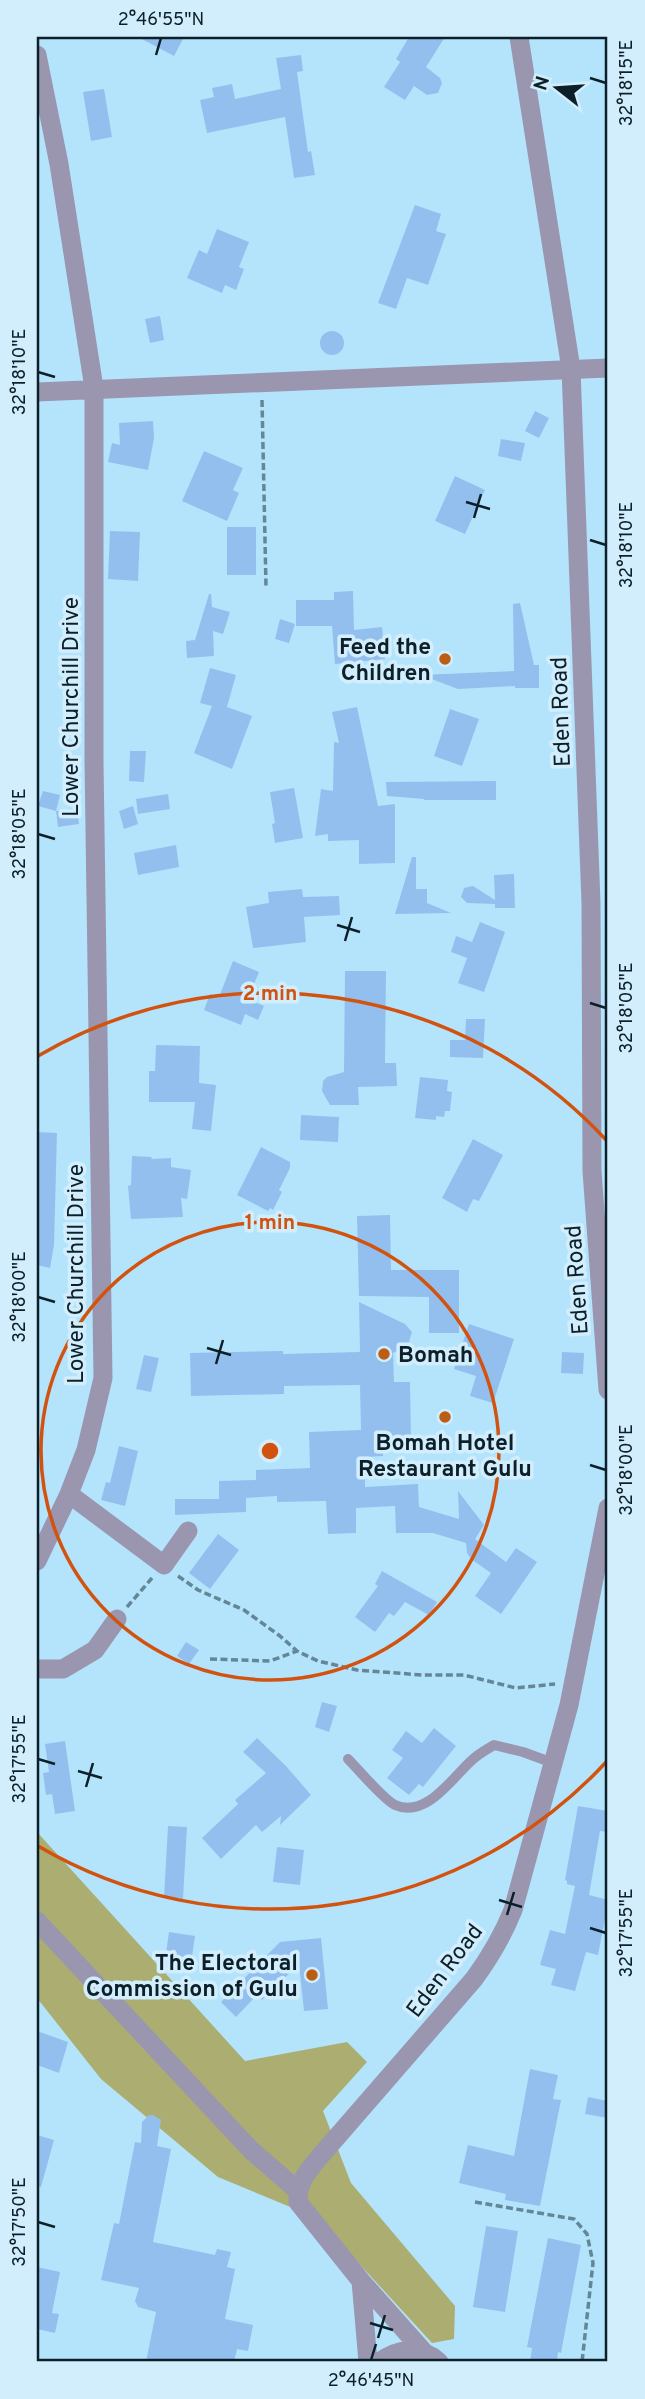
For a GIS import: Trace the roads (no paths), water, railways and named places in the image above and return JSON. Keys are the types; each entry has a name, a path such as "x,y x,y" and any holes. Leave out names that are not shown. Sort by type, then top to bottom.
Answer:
{"street":[{"name":"Eden Road","path":"519,37 571,369 591,903 592,1171 608,1390"},
{"name":"Lower Churchill Drive","path":"37,55 59,164 94,388 94,761 103,1378 86,1450 69,1494 37,1561"},
{"path":"37,392 608,368"},
{"path":"69,1494 163,1565 188,1531"},
{"name":"Eden Road","path":"297,2190 316,2161 474,1979 496,1947 513,1910 574,1681 608,1508"},
{"path":"37,1669 64,1669 95,1650 117,1619"},
{"path":"37,1921 251,2150 297,2190 298,2202 361,2281 431,2357"},
{"path":"361,2281 368,2362"},
{"path":"379,2362 391,2353 407,2349 431,2357"}],"lane":[{"path":"348,1759 394,1805 411,1808 425,1803 452,1783 472,1760 494,1745 553,1763"}],"place":[{"name":"Feed the Children","path":"445,659"},
{"name":"Bomah","path":"384,1354"},
{"name":"Bomah Hotel Restaurant Gulu","path":"445,1417"},
{"name":"The Electoral Commission of Gulu","path":"312,1975"}]}
